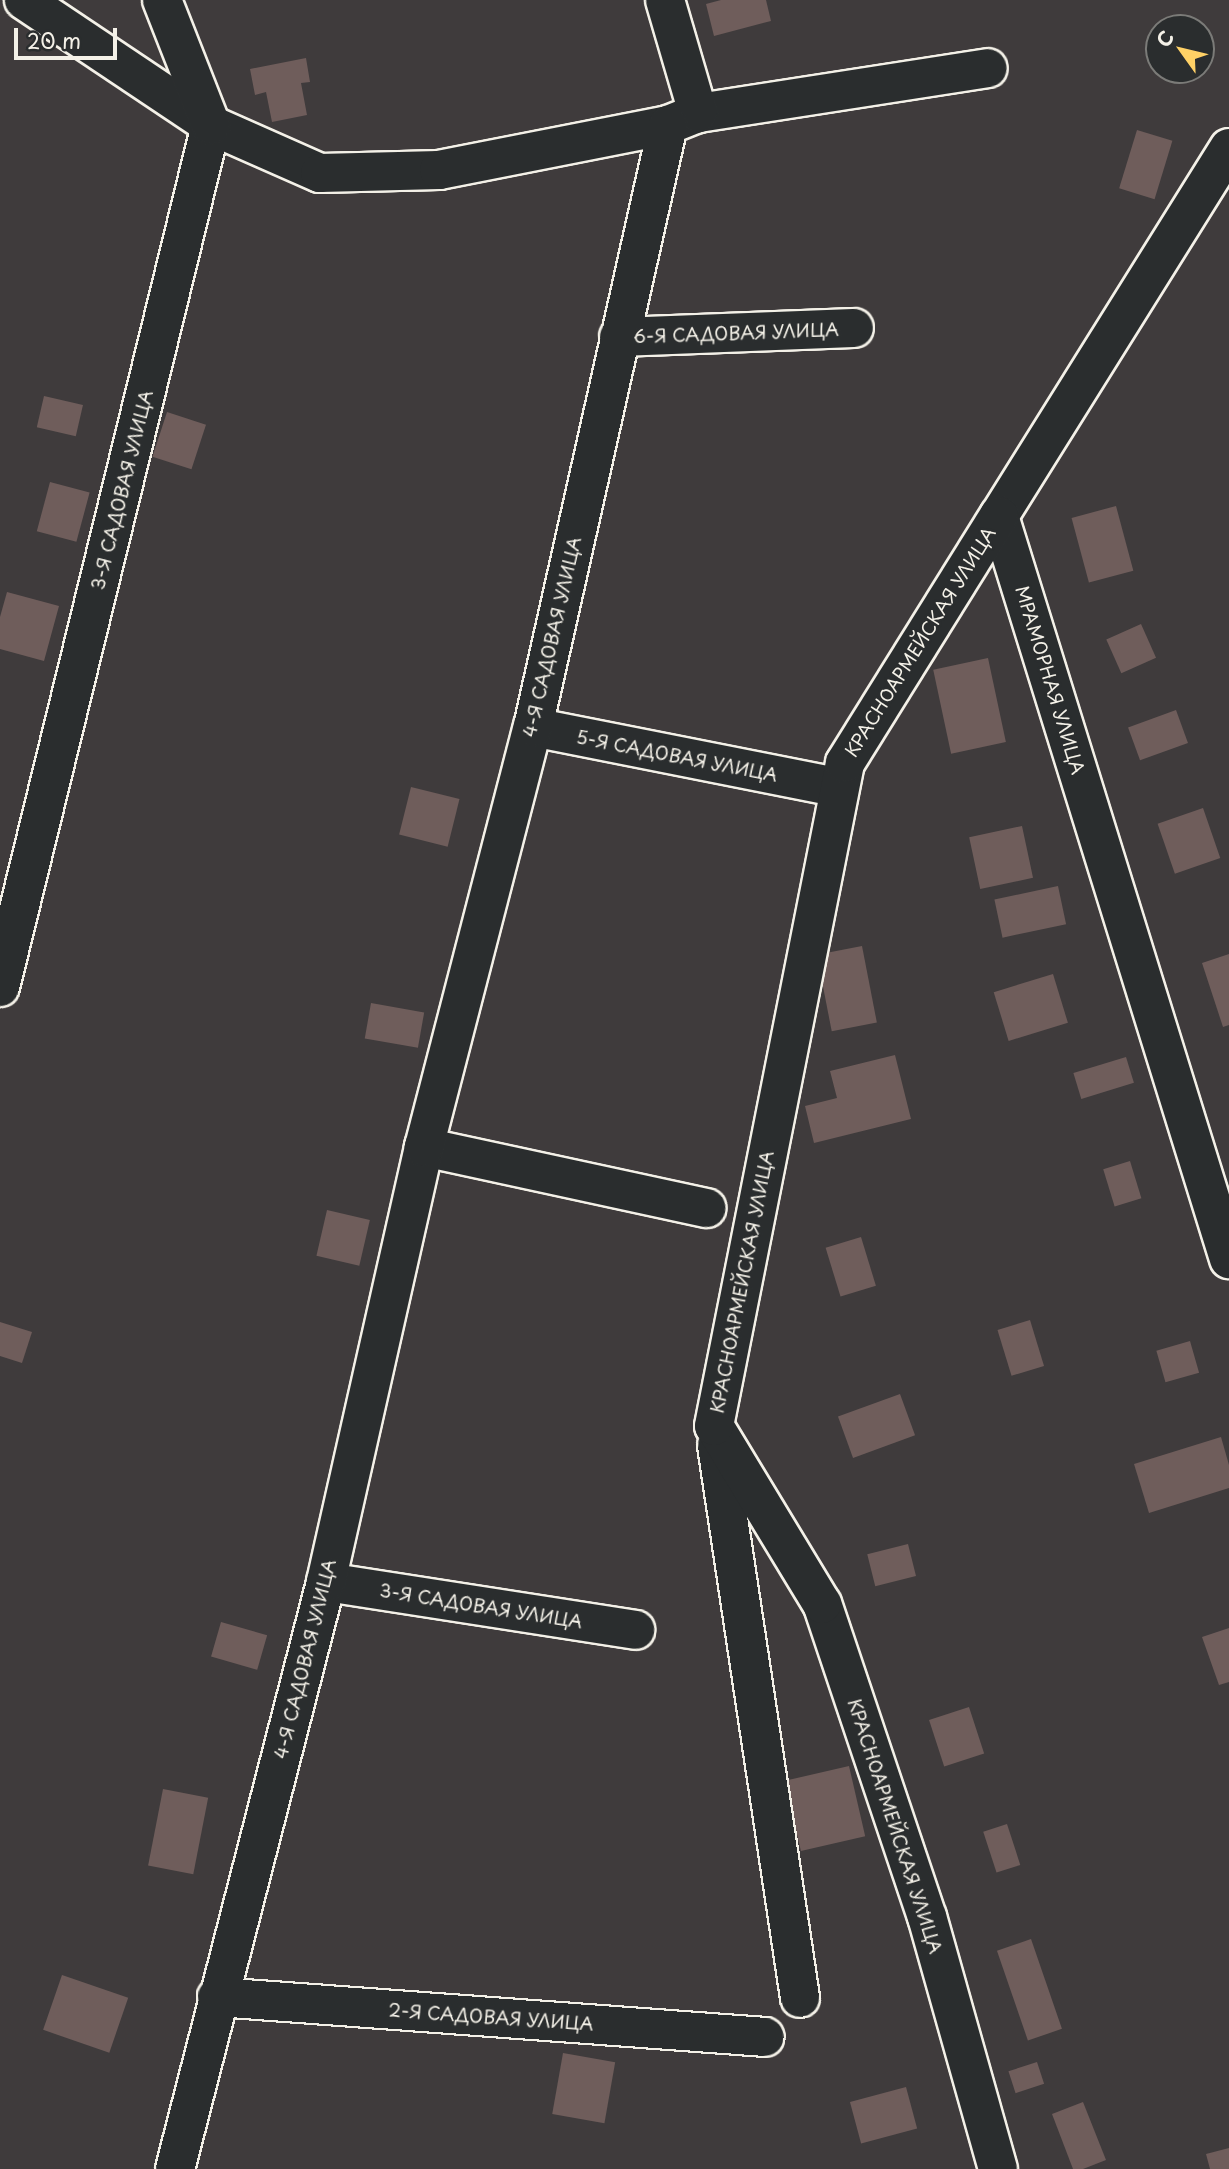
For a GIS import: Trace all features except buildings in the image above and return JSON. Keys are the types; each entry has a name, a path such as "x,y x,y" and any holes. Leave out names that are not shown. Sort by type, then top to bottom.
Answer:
{"street":[{"path":"24,0 211,125 320,173 439,170 683,119 988,68"},
{"path":"162,0 211,125"},
{"name":"4-Я САДОВАЯ УЛИЦА","path":"175,2169 217,1997 326,1582 424,1147 533,727 619,337 683,119 664,0"},
{"name":"3-Я САДОВАЯ УЛИЦА","path":"0,987 211,125"},
{"path":"999,516 1229,148"},
{"name":"6-Я САДОВАЯ УЛИЦА","path":"619,337 854,328"},
{"name":"МРАМОРНАЯ УЛИЦА","path":"999,516 1229,1259"},
{"name":"КРАСНОАРМЕЙСКАЯ УЛИЦА","path":"998,2169 927,1917 822,1604 714,1426 845,763 999,516"},
{"name":"5-Я САДОВАЯ УЛИЦА","path":"533,727 821,784"},
{"path":"424,1147 706,1208"},
{"path":"714,1426 800,1998"},
{"name":"3-Я САДОВАЯ УЛИЦА","path":"326,1582 635,1630"},
{"name":"2-Я САДОВАЯ УЛИЦА","path":"217,1997 765,2037"}]}
